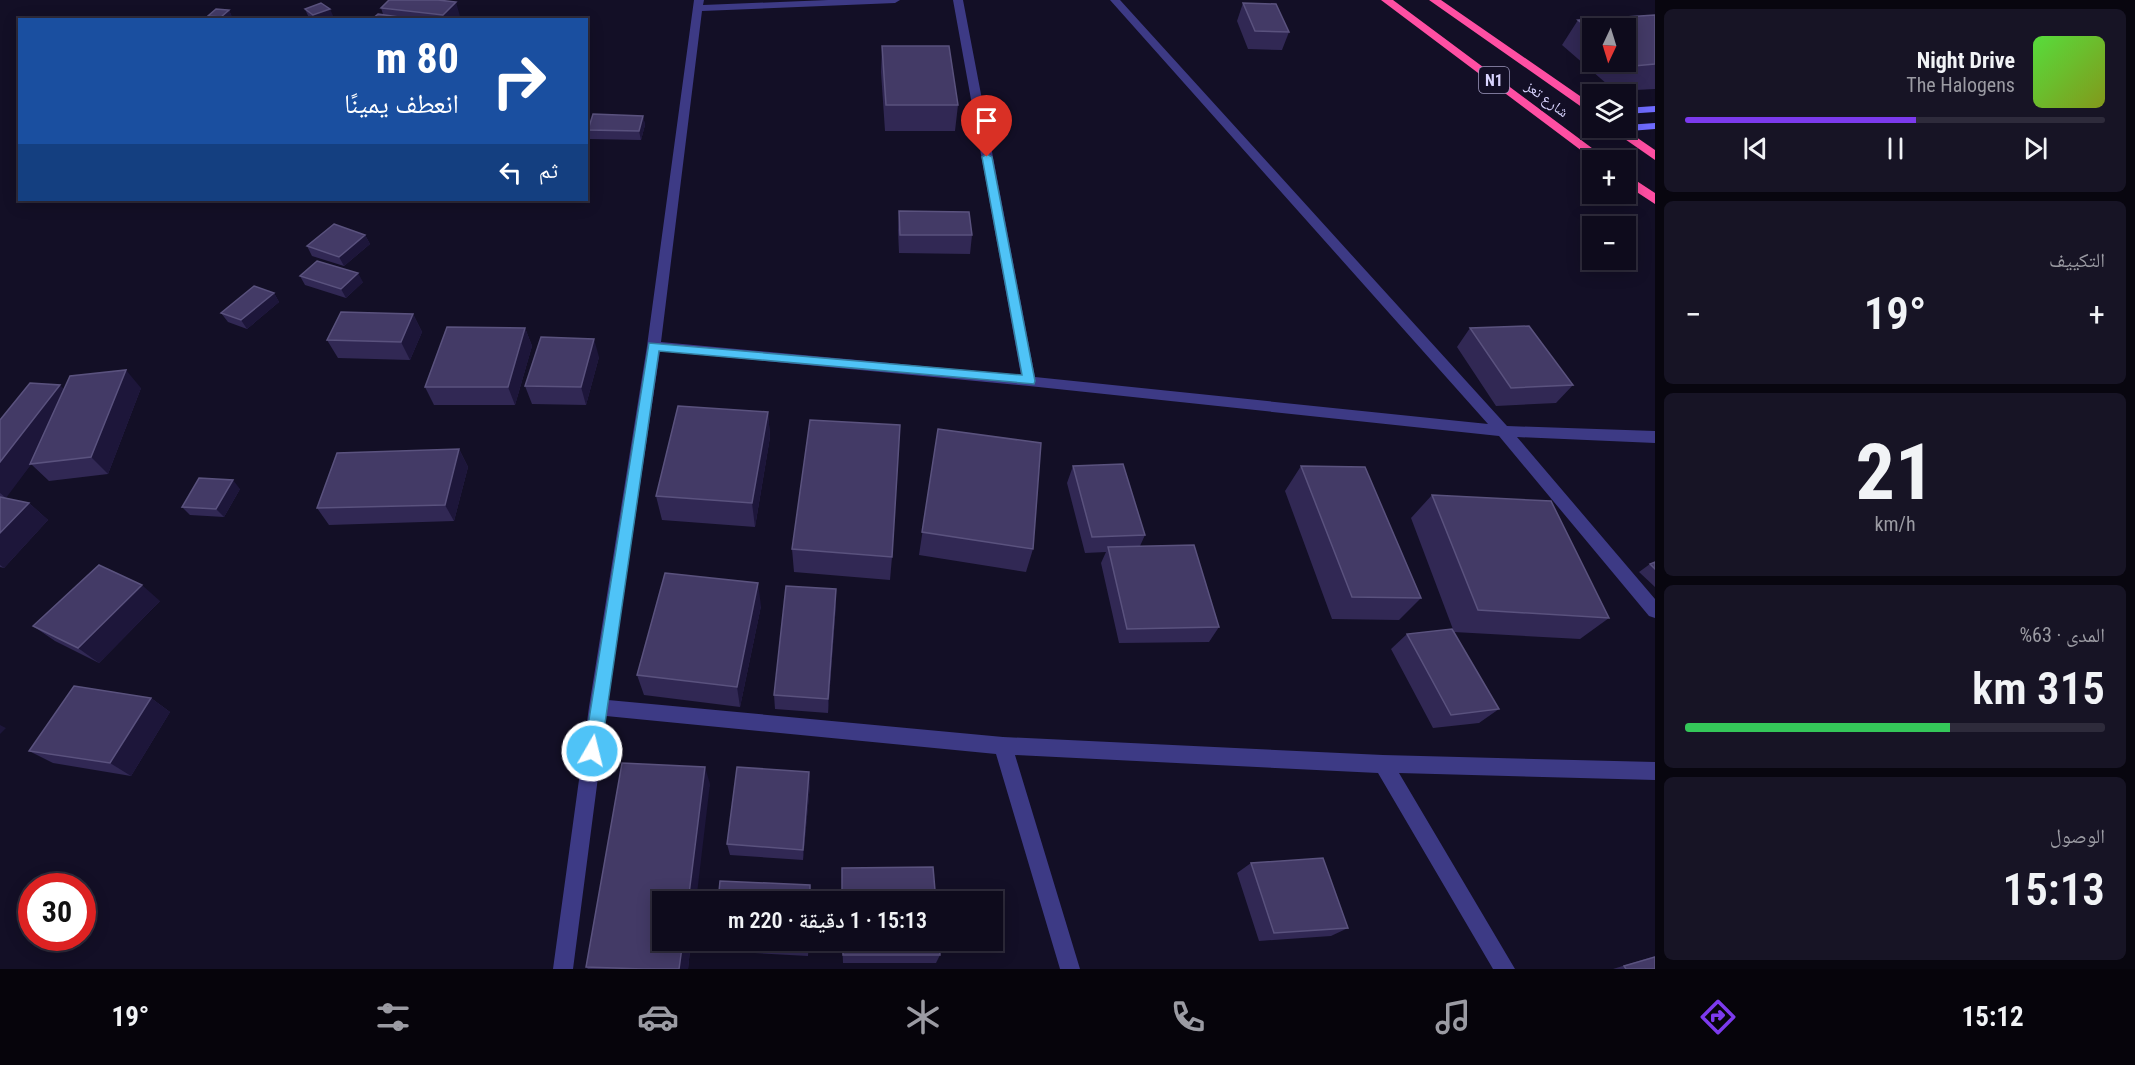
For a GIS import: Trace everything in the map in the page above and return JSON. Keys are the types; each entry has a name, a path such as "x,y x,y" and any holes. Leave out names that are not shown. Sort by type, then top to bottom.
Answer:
{"highway":[{"name":"شارع تعز","path":"1386,0 1588,150"},
{"name":"شارع تعز","path":"1434,0 1582,103"},
{"path":"1630,138 1655,156"},
{"path":"1636,186 1655,200"}],"street":[{"path":"563,969 598,707 654,346 698,4 895,0"},
{"path":"958,0 1029,381"},
{"path":"1115,0 1503,431 1655,611"},
{"path":"1636,110 1655,109"},
{"path":"1636,127 1655,126"},
{"path":"654,346 1029,381 1503,431 1655,437"},
{"path":"598,707 1003,746 1383,764 1655,771"},
{"path":"1003,746 1070,969"},
{"path":"1383,764 1505,969"}],"building":[{"path":"389,0 456,2 443,15 381,8"},
{"path":"321,3 330,9 313,15 305,9"},
{"path":"1243,3 1276,4 1289,32 1255,31"},
{"path":"216,9 229,10 221,17 208,16"},
{"path":"378,14 406,18 373,18"},
{"path":"1655,15 1655,64 1636,66 1636,18 1609,18"},
{"path":"882,46 949,46 958,105 886,105"},
{"path":"593,114 643,116 639,131 588,130"},
{"path":"899,211 969,212 972,235 900,235"},
{"path":"334,224 365,235 339,257 307,246"},
{"path":"317,261 358,273 341,289 300,276"},
{"path":"254,286 274,293 241,320 221,313"},
{"path":"341,312 413,314 401,342 327,340"},
{"path":"1529,326 1573,385 1511,388 1470,328"},
{"path":"447,327 525,328 508,387 425,387"},
{"path":"541,337 594,339 581,387 525,386"},
{"path":"126,370 91,457 30,464 70,376"},
{"path":"30,383 60,385 0,462 0,420"},
{"path":"678,406 768,412 752,503 656,496"},
{"path":"810,420 900,425 892,557 792,549"},
{"path":"938,429 1041,443 1033,549 922,532"},
{"path":"459,449 445,505 317,508 337,453"},
{"path":"1123,464 1145,535 1092,537 1073,466"},
{"path":"1301,466 1365,467 1421,598 1352,597"},
{"path":"199,478 233,480 216,509 182,507"},
{"path":"1432,495 1551,501 1609,618 1478,610"},
{"path":"0,497 29,503 0,533"},
{"path":"1194,545 1219,627 1127,629 1108,547"},
{"path":"99,565 142,585 78,648 33,626"},
{"path":"665,573 758,583 737,687 637,675"},
{"path":"786,586 836,589 828,699 774,695"},
{"path":"1452,629 1499,709 1451,715 1407,634"},
{"path":"74,686 151,698 110,763 29,751"},
{"path":"622,763 705,767 689,891 652,891 652,951 681,951 679,969 586,967"},
{"path":"737,767 809,772 803,850 727,844"},
{"path":"1323,858 1348,928 1274,933 1251,863"},
{"path":"933,867 935,891 842,891 842,868"},
{"path":"720,881 810,885 810,891 719,891"},
{"path":"843,951 940,951 940,955 843,955"},
{"path":"1655,957 1655,969 1626,969 1624,966"}],"route":[{"path":"592,751 654,346 1029,381 987,157"}]}
